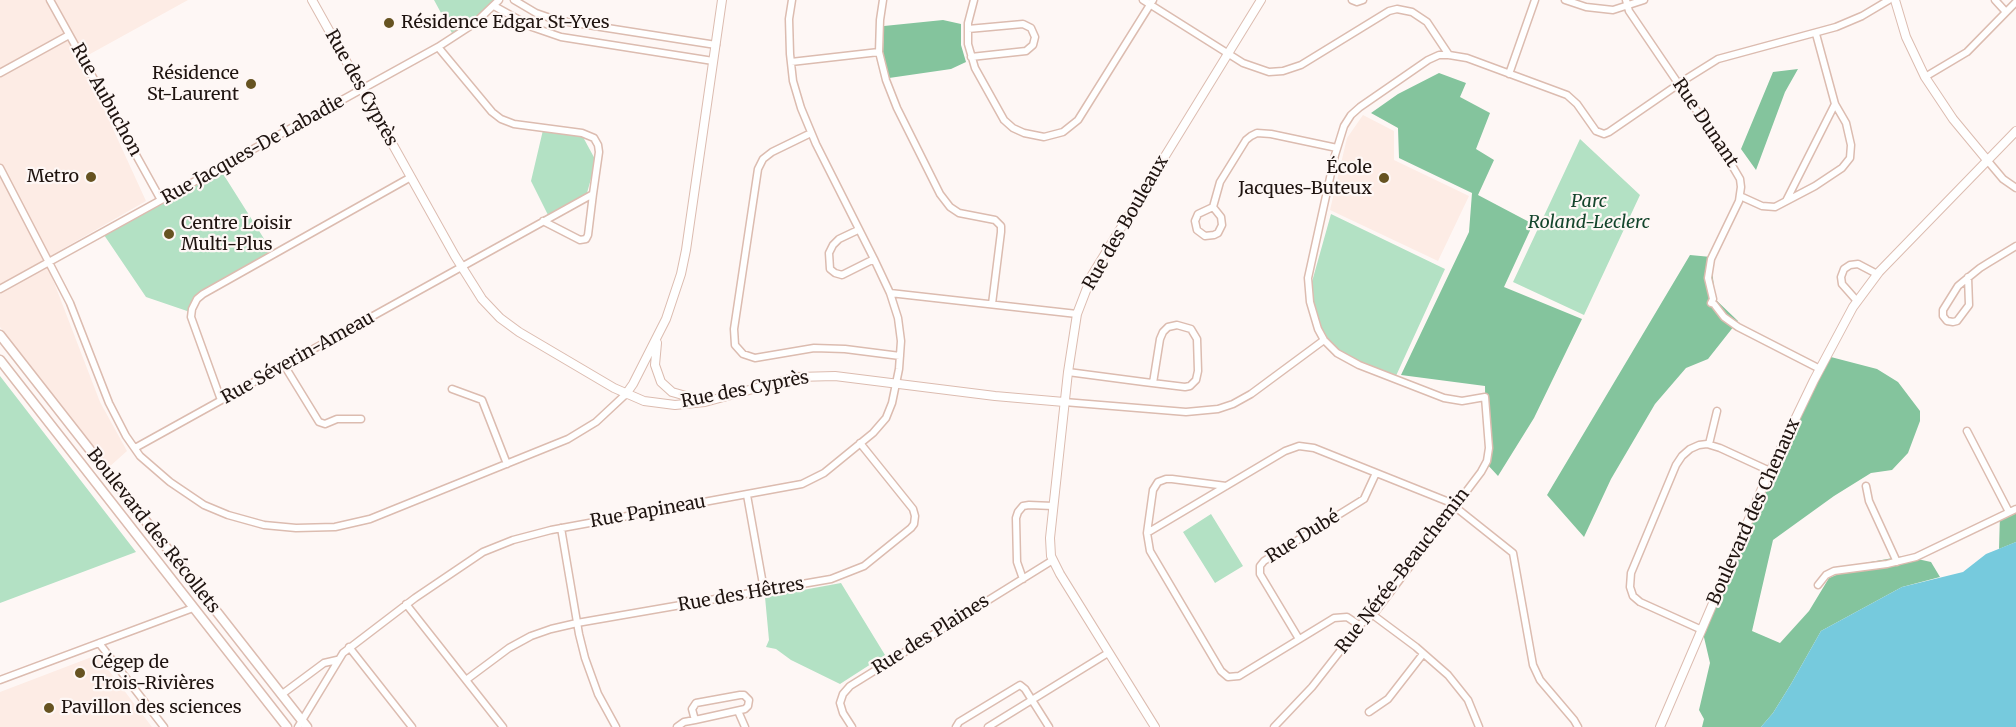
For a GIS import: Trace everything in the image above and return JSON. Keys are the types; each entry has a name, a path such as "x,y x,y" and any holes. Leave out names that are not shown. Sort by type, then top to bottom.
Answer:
{"main road":[{"name":"Boulevard des Récollets","path":"0,335 302,725"},
{"name":"Boulevard des Récollets","path":"0,360 287,727"}],"street":[{"name":"Rue Aubuchon","path":"50,0 161,200"},
{"name":"Rue des Cyprès","path":"312,0 461,267 482,300 504,322 533,342 626,394 664,404 705,402 785,380 806,376 835,376 995,396 1202,412 1223,408 1251,394 1324,339"},
{"name":"Rue Jacques-De Labadie","path":"0,289 438,47 468,28 499,0"},
{"path":"514,0 536,13 556,20 716,45"},
{"path":"0,168 50,262 75,315 114,413 140,456 170,482 210,508 247,521 296,528 335,526 370,519 560,443 584,430 610,410 633,384 674,298 685,258 722,0"},
{"name":"Rue Papineau","path":"302,725 338,660 349,647 406,604 483,552 513,540 561,528 796,486 824,473 886,418 897,384 900,356 899,325 890,293 811,133 797,97 791,62 789,30 792,0"},
{"path":"883,0 879,52 886,80 892,97 943,199 959,213 995,220 1001,226 992,304"},
{"path":"974,0 968,29 970,57 998,112 1008,124 1019,131 1044,137 1071,127 1082,115 1151,2"},
{"path":"1143,0 1151,2 1228,54 1262,71 1277,72 1301,65 1389,11 1397,9 1412,12 1423,18 1449,55"},
{"name":"Rue des Bouleaux","path":"1155,727 1053,560 1050,538 1068,372 1077,314 1088,284 1262,0"},
{"path":"1352,0 1357,2 1363,0"},
{"path":"1509,74 1535,0"},
{"path":"1564,0 1593,8 1613,10 1626,3 1644,0"},
{"path":"1324,339 1314,321 1308,286 1337,147 1344,126 1355,111 1428,60 1449,55 1467,58 1572,98 1594,129 1601,134 1609,132 1718,59 1816,34 1854,20 1889,0"},
{"path":"1895,0 1906,37 1925,77 1953,119 2003,178 2016,188"},
{"path":"1995,0 2006,12"},
{"path":"1925,77 1967,52 2016,2"},
{"name":"Rue Dunant","path":"1626,3 1736,170 1741,183 1740,196"},
{"path":"494,6 540,31 561,37 713,61"},
{"path":"968,29 1023,24 1031,28 1035,37 1033,45 1026,51 970,57"},
{"path":"621,46 624,31"},
{"path":"1816,34 1835,104 1846,123 1851,145 1850,158 1842,168 1815,186 1775,207 1767,207 1740,196 1711,259 1708,278 1713,299 1711,303 1724,317 1738,327 1820,369"},
{"path":"0,74 69,35"},
{"path":"438,47 492,112 501,119 514,124 582,133 594,138 599,152 588,235 585,239 580,240 543,221"},
{"path":"791,62 879,52"},
{"path":"1786,201 1835,104"},
{"name":"Boulevard des Chenaux","path":"1660,727 1770,471 1820,369 1857,301 1877,274 2016,131"},
{"path":"811,133 772,152 763,159 758,169 734,329 737,348 743,354 755,358 814,348 845,349 900,356"},
{"path":"1213,207 1220,182 1246,140 1257,133 1337,147"},
{"path":"221,400 191,317 197,299 411,177"},
{"name":"Rue Séverin-Ameau","path":"135,448 593,194"},
{"path":"1213,207 1221,217 1221,230 1214,236 1205,236 1197,231 1195,221 1202,211 1213,207"},
{"path":"858,230 839,239 831,247 830,269 842,275 874,259"},
{"path":"1968,277 1970,301 1968,306 1956,321 1947,321 1943,317 1943,310 1958,286 1968,277 1995,258 2015,248"},
{"path":"1857,301 1841,283 1844,269 1857,264 1877,274"},
{"path":"890,293 1077,314"},
{"path":"1068,372 1153,383 1185,387 1190,386 1195,382 1198,371 1196,336 1191,328 1177,325 1168,327 1163,332 1153,383"},
{"path":"659,333 655,365 661,382 676,393 705,402"},
{"name":"Rue Nérée-Beauchemin","path":"1274,727 1312,687 1359,626 1373,615 1487,461 1489,440 1485,397 1462,401 1438,396 1349,361 1337,353 1324,339"},
{"path":"284,365 319,422 325,424 337,419 361,419"},
{"path":"452,389 482,400 507,464"},
{"path":"1709,444 1717,411"},
{"path":"1967,430 2008,512"},
{"name":"Rue des Hêtres","path":"466,680 496,656 519,642 541,633 577,623 831,579 868,563 912,526 915,516 913,508 860,443"},
{"path":"1702,630 1640,602 1633,596 1629,582 1679,460 1694,447 1709,444 1770,471"},
{"path":"1147,533 1285,451 1304,445 1314,447 1455,505 1513,553 1533,665 1540,680 1578,727"},
{"name":"Rue Dubé","path":"1299,639 1260,574 1260,566 1264,561 1364,499 1376,473"},
{"path":"1226,486 1169,479 1158,482 1154,490 1147,533 1150,551 1225,676 1239,676 1339,616 1347,617 1359,626"},
{"path":"1866,486 1869,501 1897,562"},
{"path":"747,495 764,590"},
{"path":"1023,579 1017,562 1016,518 1018,512 1023,506 1029,505 1053,507"},
{"path":"1818,585 1826,575 1834,571 1916,557 2016,509"},
{"path":"561,528 577,623 593,682 616,727"},
{"name":"Rue des Plaines","path":"852,727 841,707 842,696 847,688 1053,560"},
{"path":"406,604 500,726"},
{"path":"0,681 192,608"},
{"path":"1373,615 1448,675 1462,691 1479,727"},
{"path":"99,643 164,727"},
{"path":"349,647 412,727"},
{"path":"988,727 1108,653"},
{"path":"1369,712 1388,699 1423,654"},
{"path":"281,695 324,663 338,660"},
{"path":"956,727 959,722 1017,686 1024,687 1049,727"},
{"path":"677,727 684,722 745,710 748,700 744,695 698,702 693,707 694,720"},
{"path":"738,711 745,727"}],"shaded area":[{"path":"0,0 188,0 81,59 146,201 45,259 100,402 127,451 108,468 0,327"},
{"name":"École Jacques-Buteux","path":"1363,115 1394,131 1394,160 1469,196 1438,261 1330,210 1347,138"},
{"name":"Cégep de Trois-Rivières","path":"97,655 152,727 0,727 0,692"}],"green space":[{"path":"434,0 500,0 453,35"},
{"path":"943,20 961,24 961,45 966,62 951,69 889,78 883,52 884,26"},
{"path":"1798,69 1785,92 1756,170 1741,149 1773,72"},
{"path":"1439,73 1466,83 1460,97 1490,113 1476,149 1494,160 1478,195 1533,224 1504,287 1582,319 1534,418 1498,476 1486,463 1485,386 1401,375 1469,232 1472,193 1399,158 1398,128 1371,113 1398,94"},
{"path":"543,130 583,137 596,161 585,200 549,217 531,181"},
{"name":"Parc Roland-Leclerc","path":"1580,139 1640,195 1584,315 1513,282"},
{"path":"220,169 273,253 202,292 190,312 146,297 102,232"},
{"path":"1331,214 1445,269 1395,378 1357,364 1320,339 1308,296"},
{"path":"1690,255 1711,257 1715,299 1738,321 1708,359 1686,368 1655,404 1611,479 1584,537 1547,495"},
{"path":"1827,356 1877,369 1898,382 1920,411 1920,421 1908,453 1892,470 1871,473 1834,496 1773,540 1752,631 1780,643 1809,611 1829,578 1865,563 1904,556 1931,562 1940,577 1902,587 1821,631 1773,713 1761,727 1702,727 1704,719 1699,710 1710,663 1703,633"},
{"path":"0,376 136,552 0,603"},
{"path":"2016,507 2016,542 1999,549 2000,514"},
{"path":"1211,514 1243,566 1215,583 1183,532"},
{"path":"841,583 885,655 840,684 791,660 776,649 766,647 769,640 765,597"}],"water":[{"path":"2016,542 2016,727 1761,727 1773,713 1821,631 1902,587 1963,572 1986,554"}],"place":[{"name":"Résidence Edgar St-Yves","path":"389,23"},
{"name":"Résidence St-Laurent","path":"251,84"},
{"name":"Metro","path":"91,177"},
{"name":"École Jacques-Buteux","path":"1384,178"},
{"name":"Centre Loisir Multi-Plus","path":"169,234"},
{"name":"Cégep de Trois-Rivières","path":"80,673"},
{"name":"Pavillon des sciences","path":"49,708"}]}
